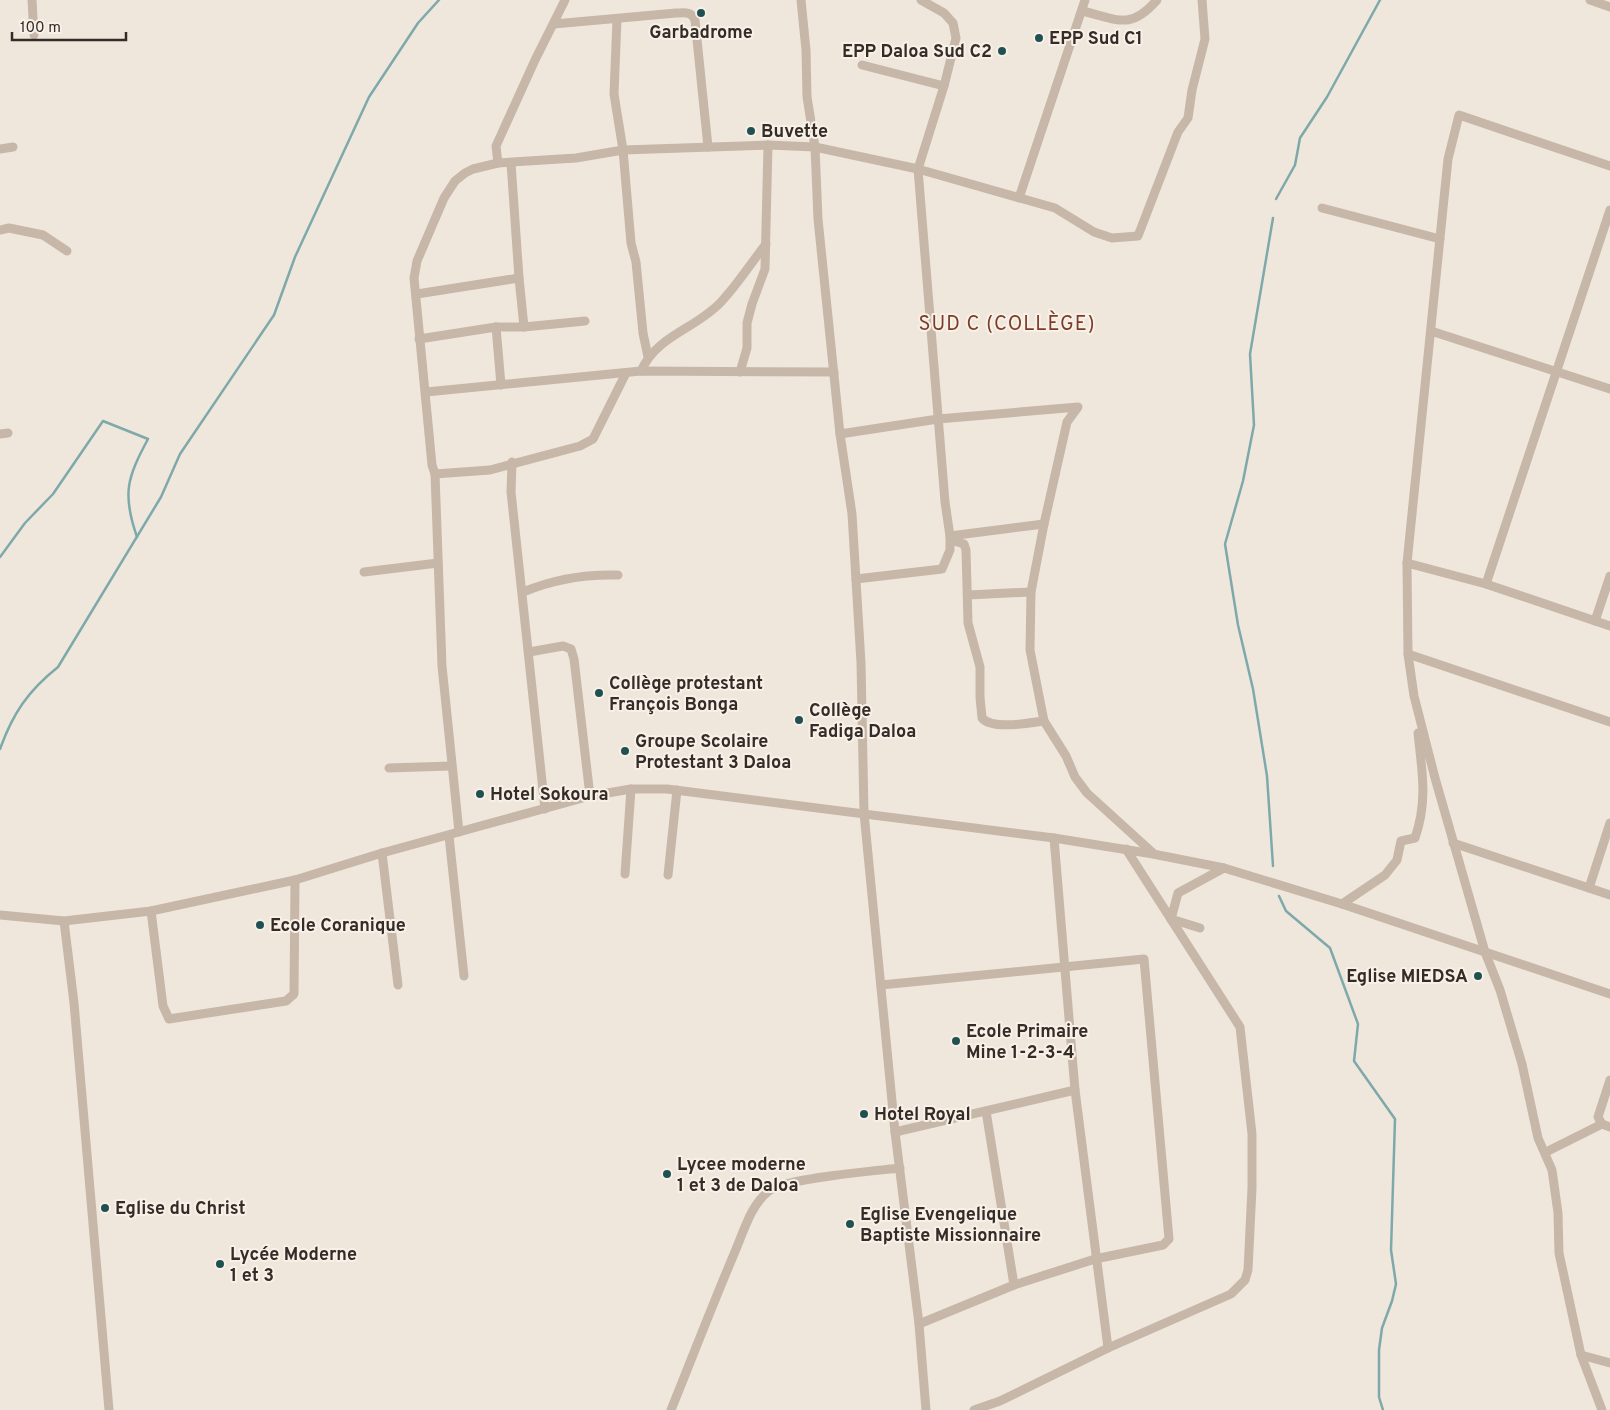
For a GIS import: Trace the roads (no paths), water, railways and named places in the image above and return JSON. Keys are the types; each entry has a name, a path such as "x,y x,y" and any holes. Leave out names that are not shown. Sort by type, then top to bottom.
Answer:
{"street":[{"path":"32,0 34,35"},
{"path":"498,164 496,146 534,60 565,0"},
{"path":"801,0 806,50 807,96 816,147 818,219 840,434 852,514 861,663 864,813 895,1132 919,1324 926,1410"},
{"path":"856,579 942,569 950,550 918,169 944,86 956,38 955,30 944,12 921,0"},
{"path":"1019,198 1085,0"},
{"path":"1082,11 1126,22 1136,19 1157,0"},
{"path":"459,832 442,666 435,474 432,464 414,278 417,261 449,189 459,178 473,169 498,164 576,158 622,150 768,145 816,147 918,169 1056,208 1100,235 1112,238 1138,236 1178,132 1188,118 1192,90 1206,39 1202,0"},
{"path":"1590,0 1610,6"},
{"path":"554,24 676,13 689,13 692,15 695,20 708,147"},
{"path":"617,19 613,78 616,114 622,150 631,243 636,262 643,332 648,357"},
{"path":"862,64 944,86"},
{"path":"1342,904 1379,880 1397,860 1401,841 1414,839 1425,797 1408,654 1407,563 1448,159 1458,115 1610,166"},
{"path":"740,372 747,348 747,323 765,269 768,145"},
{"path":"0,148 13,147"},
{"path":"511,163 524,327"},
{"path":"1322,208 1440,239"},
{"path":"1486,584 1555,371 1610,210"},
{"path":"0,230 9,228 43,235 67,251"},
{"path":"642,371 648,357 671,336 700,319 721,302 766,244"},
{"path":"417,294 519,278"},
{"path":"419,339 496,327 524,327 585,321"},
{"path":"496,327 501,385"},
{"path":"1431,330 1610,388"},
{"path":"426,392 642,371 834,372"},
{"path":"435,474 490,470 512,462 570,450 593,439 626,373"},
{"path":"840,434 938,419 1078,407 1067,422 1044,524 1031,592 1030,650 1044,722 1075,777 1087,793 1153,854"},
{"path":"512,462 511,492 545,809"},
{"path":"950,536 1044,524"},
{"path":"950,536 954,541 964,544 968,623 980,667 982,718 991,724 1002,725 1044,722"},
{"path":"364,572 438,563"},
{"path":"1407,563 1486,584 1610,626"},
{"path":"523,592 554,580 598,575 618,575"},
{"path":"1595,621 1610,576"},
{"path":"968,595 1031,592"},
{"path":"528,652 563,646 571,650 574,659 590,796"},
{"path":"1408,654 1610,722"},
{"path":"1414,696 1484,952 1500,990 1522,1064 1536,1131 1546,1152 1557,1202 1560,1254 1581,1355 1602,1410"},
{"path":"389,768 451,766"},
{"path":"625,874 631,789"},
{"path":"0,915 64,921 151,911 295,880 382,853 590,796 631,789 677,790 1054,838 1126,849 1224,868 1342,904 1610,994"},
{"path":"668,875 677,790"},
{"path":"1588,888 1610,823"},
{"path":"449,836 464,976"},
{"path":"1054,838 1075,1090 1095,1259 1108,1348"},
{"path":"1453,843 1610,895"},
{"path":"974,1410 1001,1405 1108,1348 1231,1294 1239,1288 1248,1270 1252,1188 1252,1134 1240,1027 1126,849"},
{"path":"382,853 398,985"},
{"path":"1200,928 1171,919 1178,893 1224,868"},
{"path":"151,911 163,1006 169,1019 286,1001 294,994 295,880"},
{"path":"64,921 74,1003 109,1410"},
{"path":"881,985 1065,965 1144,959 1169,1239 1163,1245 1095,1259 1014,1285 919,1324"},
{"path":"1546,1152 1606,1126 1598,1119 1598,1113 1610,1080"},
{"path":"895,1132 1075,1090"},
{"path":"986,1111 1014,1285"},
{"path":"671,1410 736,1250 761,1199 770,1190 793,1182 900,1168"},
{"path":"1581,1355 1610,1363"}],"waterway":[{"path":"0,749 10,724 30,694 58,667 161,497 180,454 274,315 295,257 369,97 418,23 439,0"},
{"path":"1276,199 1295,165 1300,138 1327,97 1380,0"},
{"path":"1273,218 1250,354 1254,425 1243,481 1225,544 1238,625 1253,689 1267,776 1273,866"},
{"path":"0,557 25,523 53,494 103,421 148,439 135,465 129,486 129,509 137,537"},
{"path":"1279,896 1286,911 1330,948 1358,1024 1354,1061 1395,1119 1391,1250 1396,1284 1382,1328 1379,1350 1379,1397 1383,1410"}],"place":[{"name":"Garbadrome","path":"701,13"},
{"name":"EPP Sud C1","path":"1039,38"},
{"name":"EPP Daloa Sud C2","path":"1002,51"},
{"name":"Buvette","path":"751,131"},
{"name":"Collège protestant François Bonga","path":"599,693"},
{"name":"Collège Fadiga Daloa","path":"799,720"},
{"name":"Groupe Scolaire Protestant 3 Daloa","path":"625,751"},
{"name":"Hotel Sokoura","path":"480,794"},
{"name":"Ecole Coranique","path":"260,925"},
{"name":"Eglise MIEDSA","path":"1478,976"},
{"name":"Ecole Primaire Mine 1-2-3-4","path":"956,1041"},
{"name":"Hotel Royal","path":"864,1114"},
{"name":"Lycee moderne 1 et 3 de Daloa","path":"667,1174"},
{"name":"Eglise du Christ","path":"105,1208"},
{"name":"Eglise Evengelique Baptiste Missionnaire","path":"850,1224"},
{"name":"Lycée Moderne 1 et 3","path":"220,1264"}],"district":[{"name":"SUD C (COLLÈGE)","path":"1007,323"}]}
